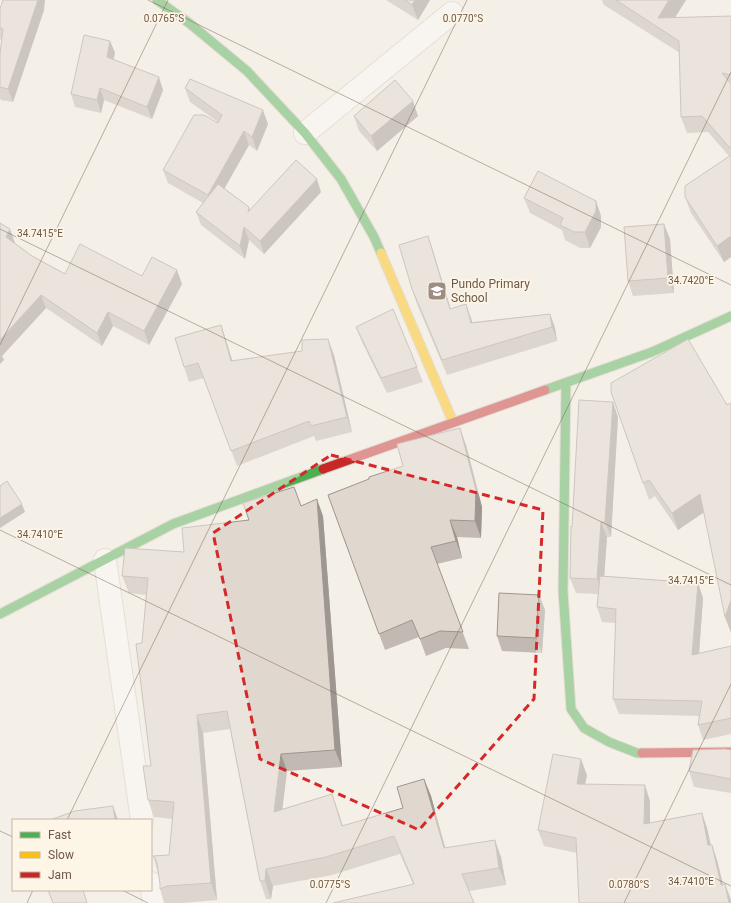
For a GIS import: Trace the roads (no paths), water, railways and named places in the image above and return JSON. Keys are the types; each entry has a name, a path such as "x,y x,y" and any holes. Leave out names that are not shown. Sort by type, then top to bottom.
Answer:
{"street":[{"path":"157,0 189,22 247,71 305,133 341,179 374,237 410,317 453,422"},
{"path":"305,133 452,13"},
{"path":"0,614 173,524 453,422 652,352 731,316"},
{"path":"566,383 563,591 571,709 584,728 609,742 637,753 731,752"},
{"path":"105,560 142,819"},
{"path":"152,890 154,903"}],"place":[{"name":"Pundo Primary School","path":"437,291"}]}
